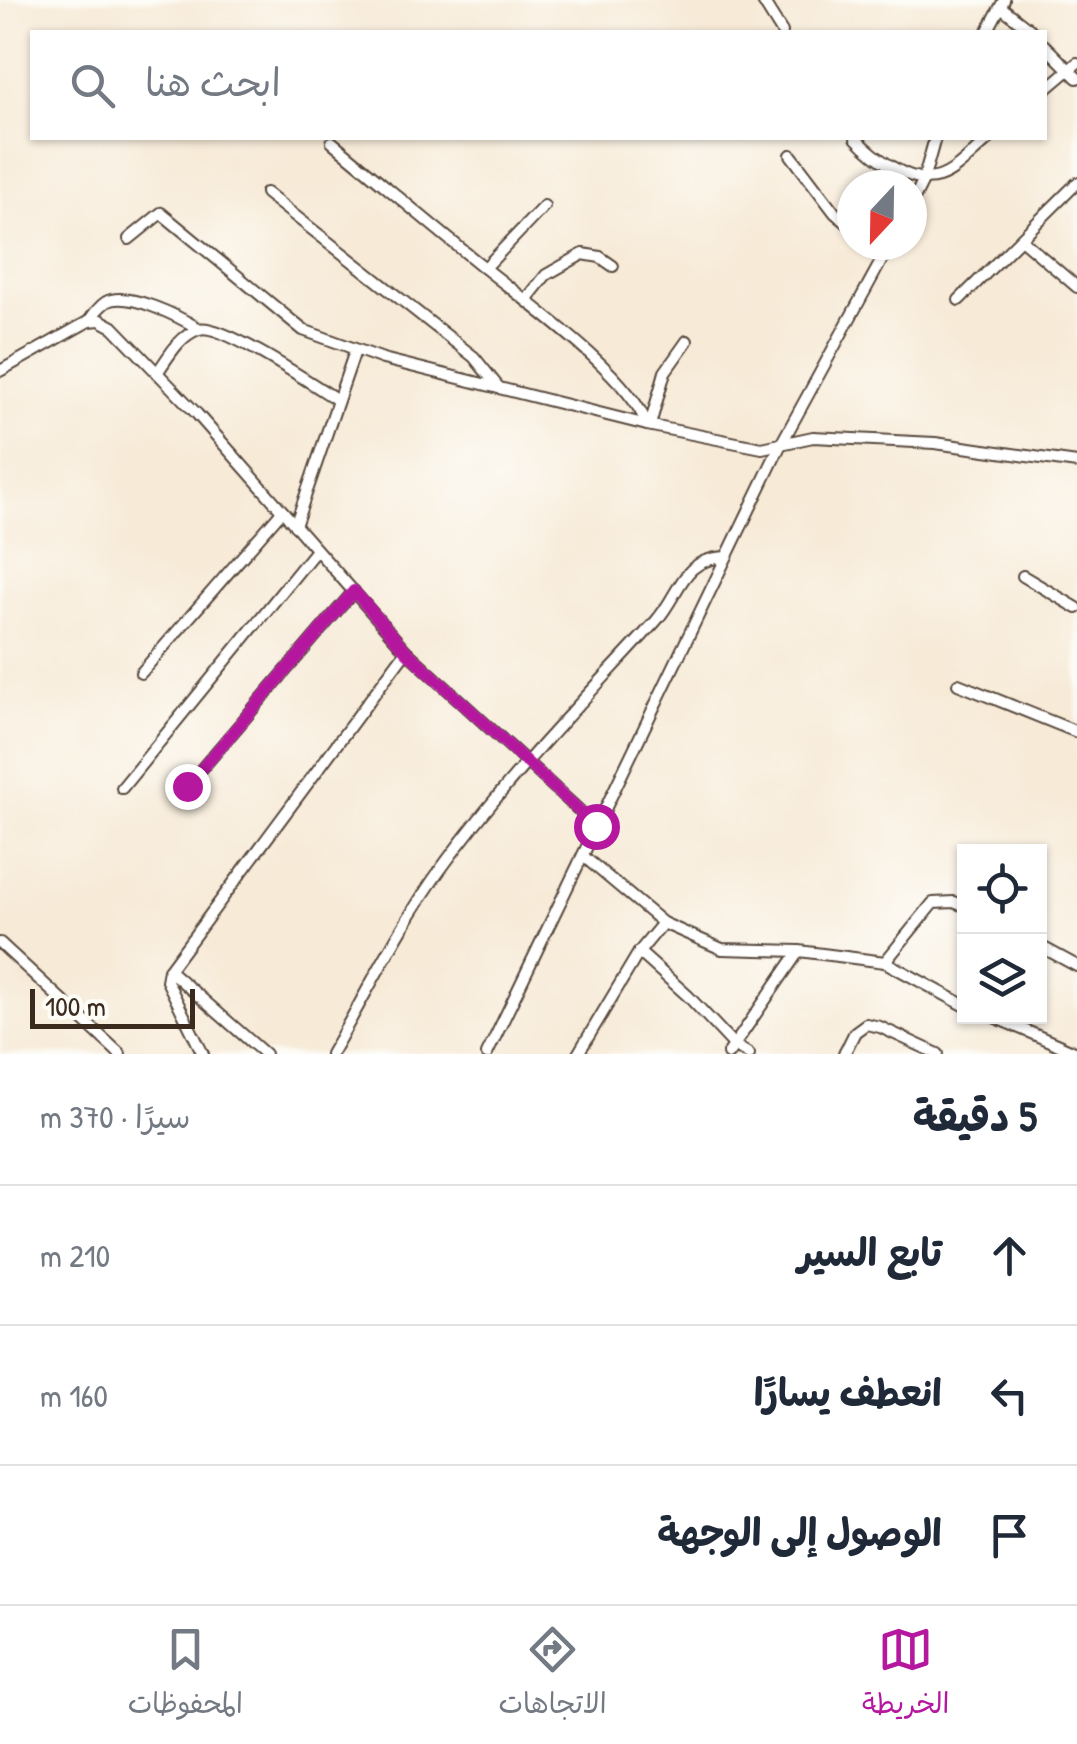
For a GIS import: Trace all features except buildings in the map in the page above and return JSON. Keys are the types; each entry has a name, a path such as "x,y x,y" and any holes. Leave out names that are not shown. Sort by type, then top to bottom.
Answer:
{"street":[{"path":"762,0 781,30"},
{"path":"988,30 1002,3 1030,30"},
{"path":"1047,47 1075,70 1047,89"},
{"path":"858,140 871,155 897,170"},
{"path":"927,170 934,140"},
{"path":"927,180 943,176 988,140"},
{"path":"332,142 526,300 630,394 648,425"},
{"path":"791,154 837,215"},
{"path":"959,300 1077,183"},
{"path":"266,194 474,358 500,389"},
{"path":"484,268 544,206"},
{"path":"129,239 161,214 303,330 355,350 648,425 762,448 814,437 936,443 1077,463"},
{"path":"1022,240 1077,287"},
{"path":"526,300 546,275 583,254 600,257 613,266"},
{"path":"487,1054 724,557 881,260"},
{"path":"0,370 88,320 106,302 120,299 136,301 199,329"},
{"path":"88,320 100,320 113,327 406,651 596,826"},
{"path":"157,373 178,342 199,329 212,328 336,399"},
{"path":"648,425 665,372 687,340"},
{"path":"295,526 355,350"},
{"path":"141,674 282,511"},
{"path":"122,788 316,550"},
{"path":"331,1054 439,871 525,762 661,616 696,564 724,557"},
{"path":"1023,576 1077,608"},
{"path":"187,786 354,591"},
{"path":"203,1054 167,980 169,970 406,651"},
{"path":"958,684 1077,732"},
{"path":"583,856 663,923 722,949 799,951 885,962 957,1000"},
{"path":"885,962 934,903 957,905"},
{"path":"578,1054 639,952 663,923"},
{"path":"0,943 120,1054"},
{"path":"1047,950 1077,966"},
{"path":"731,1050 799,951"},
{"path":"639,952 688,996 731,1050 749,1054"},
{"path":"169,970 265,1054"},
{"path":"844,1054 855,1032 866,1024 938,1054"},
{"path":"1010,1024 1077,1053"}],"route":[{"path":"187,786 354,591 406,651 596,826"}]}
